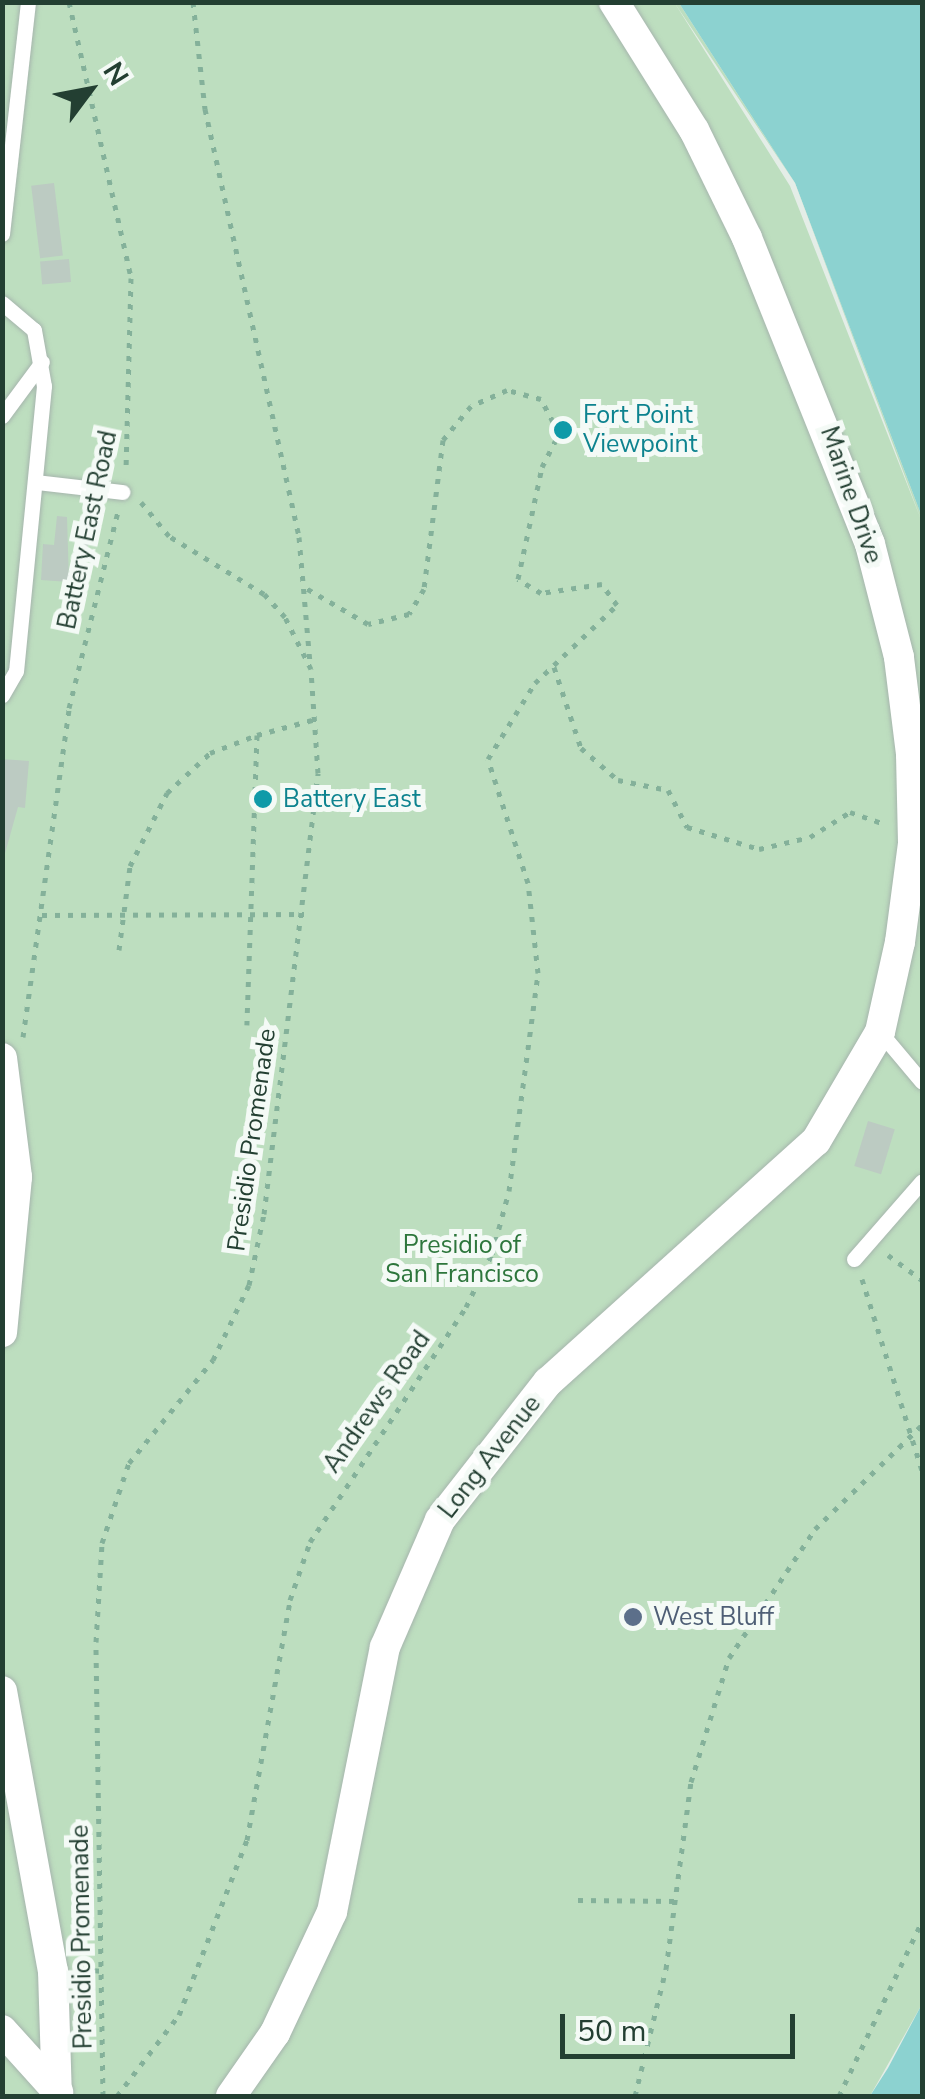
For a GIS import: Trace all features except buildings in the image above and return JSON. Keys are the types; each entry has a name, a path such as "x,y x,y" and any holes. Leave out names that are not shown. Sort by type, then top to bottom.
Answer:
{"street":[{"name":"Marine Drive","path":"614,2 694,130 747,238 830,432 886,602 914,799 906,907 880,1032"},
{"name":"Long Avenue","path":"231,2096 282,2021 332,1912 386,1648 440,1520 548,1382 797,1164 880,1032"},
{"path":"2,1332 17,1177 3,1058"},
{"path":"2,1691 53,1971 57,2094"},
{"path":"2,2030 57,2094"}],"lane":[{"path":"2,234 28,2"},
{"path":"2,302 34,330 42,362 36,482 16,672 2,695"},
{"path":"2,416 42,362"},
{"path":"36,482 122,492"},
{"path":"880,1032 922,1082"},
{"path":"854,1259 922,1181"}],"path":[{"name":"Battery East Road","path":"3,1058 22,1042 70,708 128,467 131,278 69,2"},
{"path":"193,2 201,88 306,588 311,669"},
{"path":"306,588 368,624 409,614 424,589 443,440 482,398 531,394 554,414 559,433 542,468 518,578 541,594 602,584 617,605 554,667 581,748 618,780 668,790 686,827 758,849 810,837 850,812 891,828"},
{"name":"Presidio Promenade","path":"103,2096 96,1642 102,1543 129,1462 213,1360 248,1285 304,914 316,719 311,669 285,617 264,594 156,524 128,467"},
{"name":"Andrews Road","path":"117,2096 179,2015 247,1840 290,1600 310,1542 466,1307 497,1238 538,974 528,882 488,759 554,667"},
{"path":"119,950 130,866 167,794 210,753 316,719"},
{"path":"247,1026 257,914 257,735"},
{"path":"42,916 304,914"},
{"path":"870,1242 922,1280"},
{"path":"854,1259 922,1472"},
{"path":"636,2096 676,1901 691,1782 718,1686 743,1630 815,1529 922,1426"},
{"path":"578,1900 676,1901"},
{"path":"839,2096 922,1922"},
{"path":"86,1969 103,1971"}],"green space":[{"name":"Presidio of San Francisco","path":"3,3 679,3 795,183 922,517 922,2004 870,2096 3,2096"}],"water":[{"path":"679,3 922,3 922,517 795,183"},
{"path":"922,2004 922,2096 870,2096 888,2068"}],"pier":[{"path":"674,2 795,183 922,522 790,186"}],"place":[{"name":"Fort Point Viewpoint","path":"563,430"},
{"name":"Battery East","path":"263,799"},
{"name":"West Bluff","path":"633,1617"}]}
